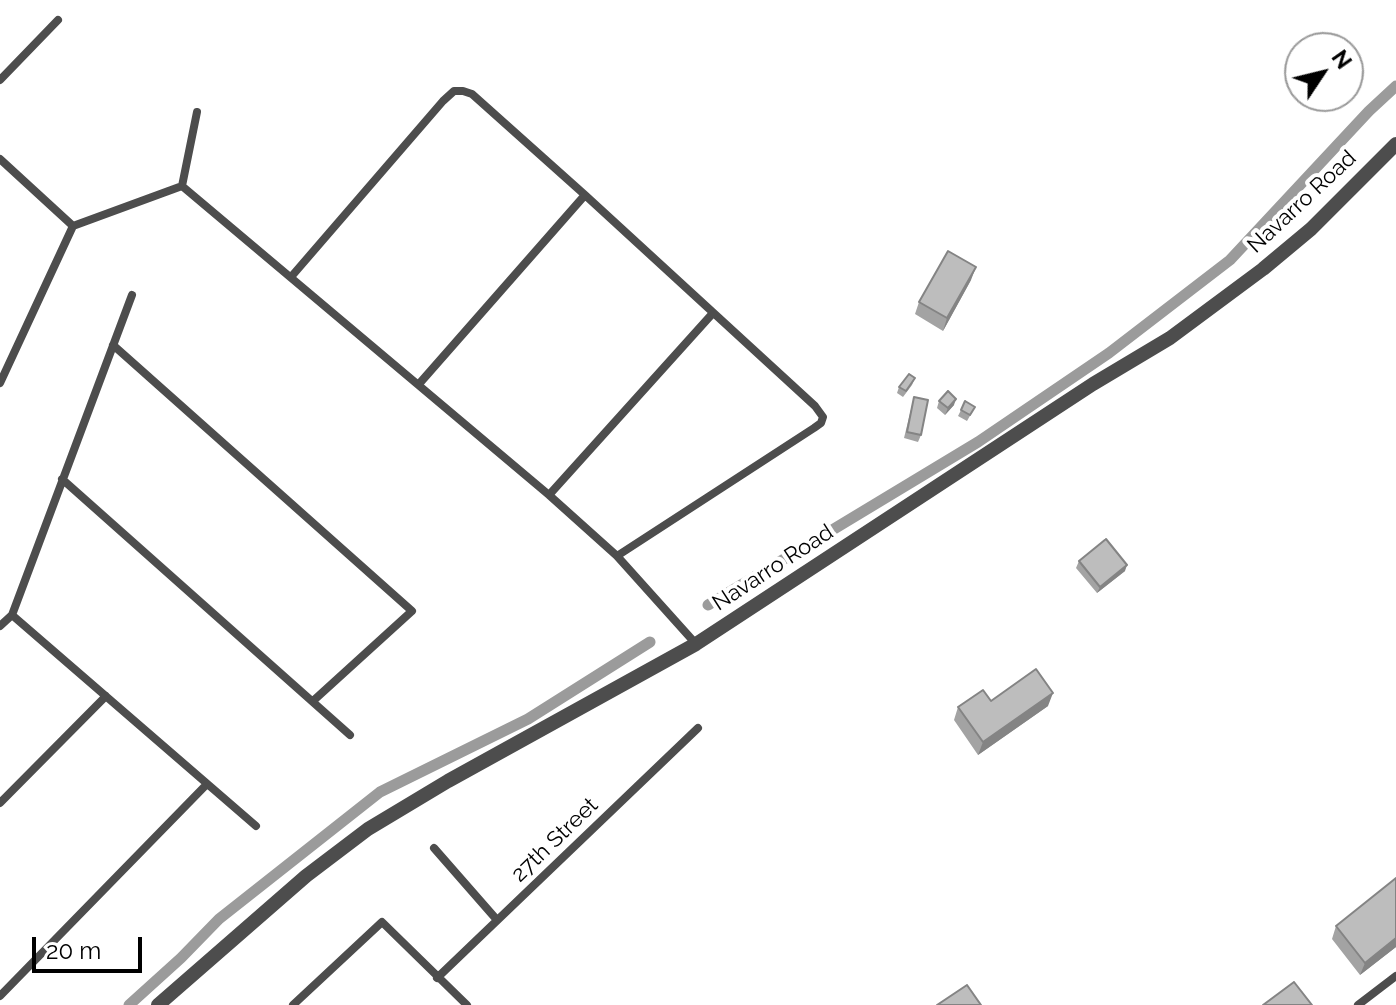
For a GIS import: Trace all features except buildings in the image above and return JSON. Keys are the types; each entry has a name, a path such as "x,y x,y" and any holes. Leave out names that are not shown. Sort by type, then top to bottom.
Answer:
{"street":[{"path":"0,80 58,20"},
{"path":"291,277 443,101 454,91 472,94 815,406 823,417 821,423 617,556"},
{"path":"182,186 197,112"},
{"name":"Navarro Road","path":"158,1005 306,876 368,829 448,781 696,644 1093,384 1170,338 1311,229 1396,144"},
{"path":"0,159 73,226"},
{"path":"0,383 73,226 182,186"},
{"path":"182,186 549,495 617,556 696,644"},
{"path":"419,384 585,195"},
{"path":"0,626 12,615 132,295"},
{"path":"549,495 713,313"},
{"path":"113,345 412,611 313,701"},
{"path":"62,479 350,735"},
{"path":"12,615 256,826"},
{"path":"0,803 106,696"},
{"name":"27th Street","path":"437,978 698,728"},
{"path":"0,996 207,784"},
{"path":"434,848 497,920"},
{"path":"293,1005 382,922 467,1005"},
{"path":"1358,1005 1396,976"}],"waterway":[{"path":"708,605 978,442 1109,353 1230,260 1396,86"},
{"path":"129,1005 219,919 380,792 528,719 650,642"}]}
